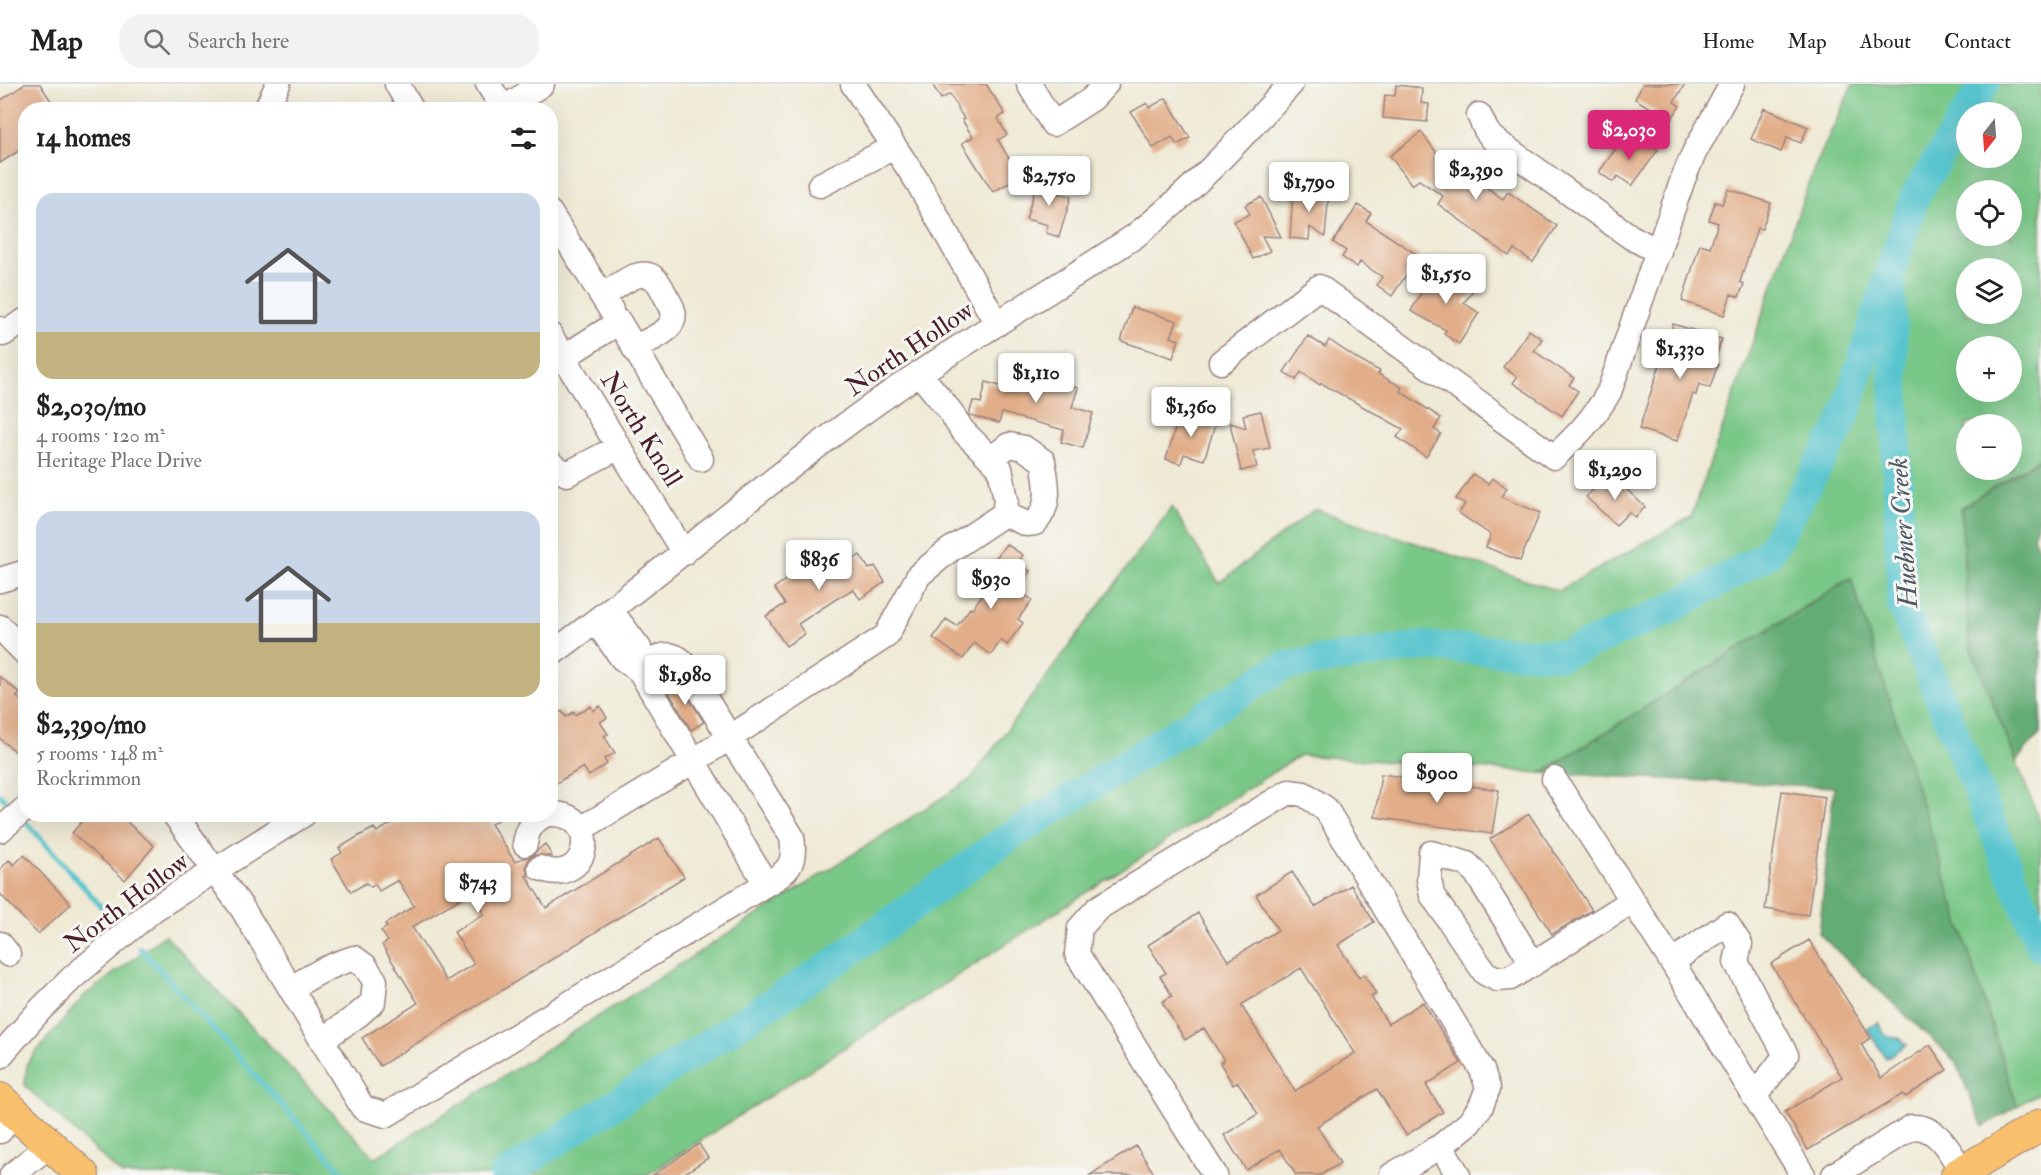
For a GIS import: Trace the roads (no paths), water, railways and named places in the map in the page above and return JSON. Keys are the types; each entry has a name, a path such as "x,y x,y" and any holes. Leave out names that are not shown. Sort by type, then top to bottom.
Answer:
{"main road":[{"path":"5,1114 51,1144 83,1175"},
{"path":"1960,1173 2038,1127"}],"street":[{"path":"270,102 278,84"},
{"path":"488,84 498,102"},
{"path":"513,102 542,84"},
{"path":"853,84 917,182 997,324"},
{"path":"1029,84 1053,124 1092,99 1106,84"},
{"name":"North Hollow","path":"558,649 604,617 794,464 919,373 1135,236 1219,163 1292,84"},
{"path":"1221,362 1319,287 1554,457 1592,419 1609,392 1694,153 1732,84"},
{"path":"1479,115 1492,138 1631,237 1659,252"},
{"path":"820,185 894,147"},
{"path":"558,226 701,459"},
{"path":"603,296 628,279 639,275 648,275 656,280 673,309 673,321 668,328 634,348"},
{"path":"564,357 619,322"},
{"path":"0,329 3,334 18,325"},
{"name":"North Knoll","path":"558,348 684,553"},
{"path":"580,829 692,762 886,636 919,575 947,552 1004,514 1006,500 1000,468 962,430 950,411 919,373"},
{"path":"991,459 1009,445 1024,448 1042,461 1048,492 1042,516 1035,523 1027,524 1004,514"},
{"path":"558,469 567,474 619,447"},
{"path":"0,580 18,574"},
{"path":"604,617 622,658 640,671 766,884"},
{"path":"0,627 18,646"},
{"path":"180,822 242,909 363,1108 386,1114 783,875 791,864 794,850 792,837 682,661 676,656 664,654 640,671"},
{"path":"1554,779 1672,962 1803,1175"},
{"path":"1215,1175 1077,954 1080,928 1098,908 1289,792 1304,794 1326,809 1482,1070 1488,1088 1482,1106 1469,1123 1441,1146 1392,1175"},
{"path":"540,868 558,873 567,870 575,866 584,850 585,840 580,829 569,817 558,814"},
{"path":"0,830 18,815"},
{"name":"North Hollow","path":"0,1056 40,1010 72,978 154,909 291,822"},
{"path":"525,844 527,833 535,822"},
{"path":"1533,964 1476,873 1467,864 1431,853 1429,879 1432,895 1485,973 1497,979 1510,978 1533,964 1632,901"},
{"path":"1672,962 1727,924 1740,944 1736,962 1786,1055 1754,1096"},
{"path":"291,989 311,975 333,964 354,958 365,966 375,981 373,1002 322,1040"},
{"path":"1834,1175 1912,1127 1922,1126 1937,1135 1960,1173"},
{"path":"12,1175 51,1144"},
{"path":"1441,1146 1458,1175"}],"water":[{"path":"1878,1022 1886,1035 1890,1038 1899,1038 1907,1045 1886,1058 1867,1029"}],"waterway":[{"name":"Huebner Creek","path":"1973,102 1985,84"},
{"name":"Huebner Creek","path":"1956,129 1915,196 1890,272 1902,604 2041,947"},
{"path":"505,1175 838,960 1003,841 1283,666 1423,646 1563,655 1669,610 1768,554 1842,424 1890,272"},
{"path":"0,795 9,804"},
{"path":"27,823 113,920"},
{"path":"140,948 345,1175"}]}
